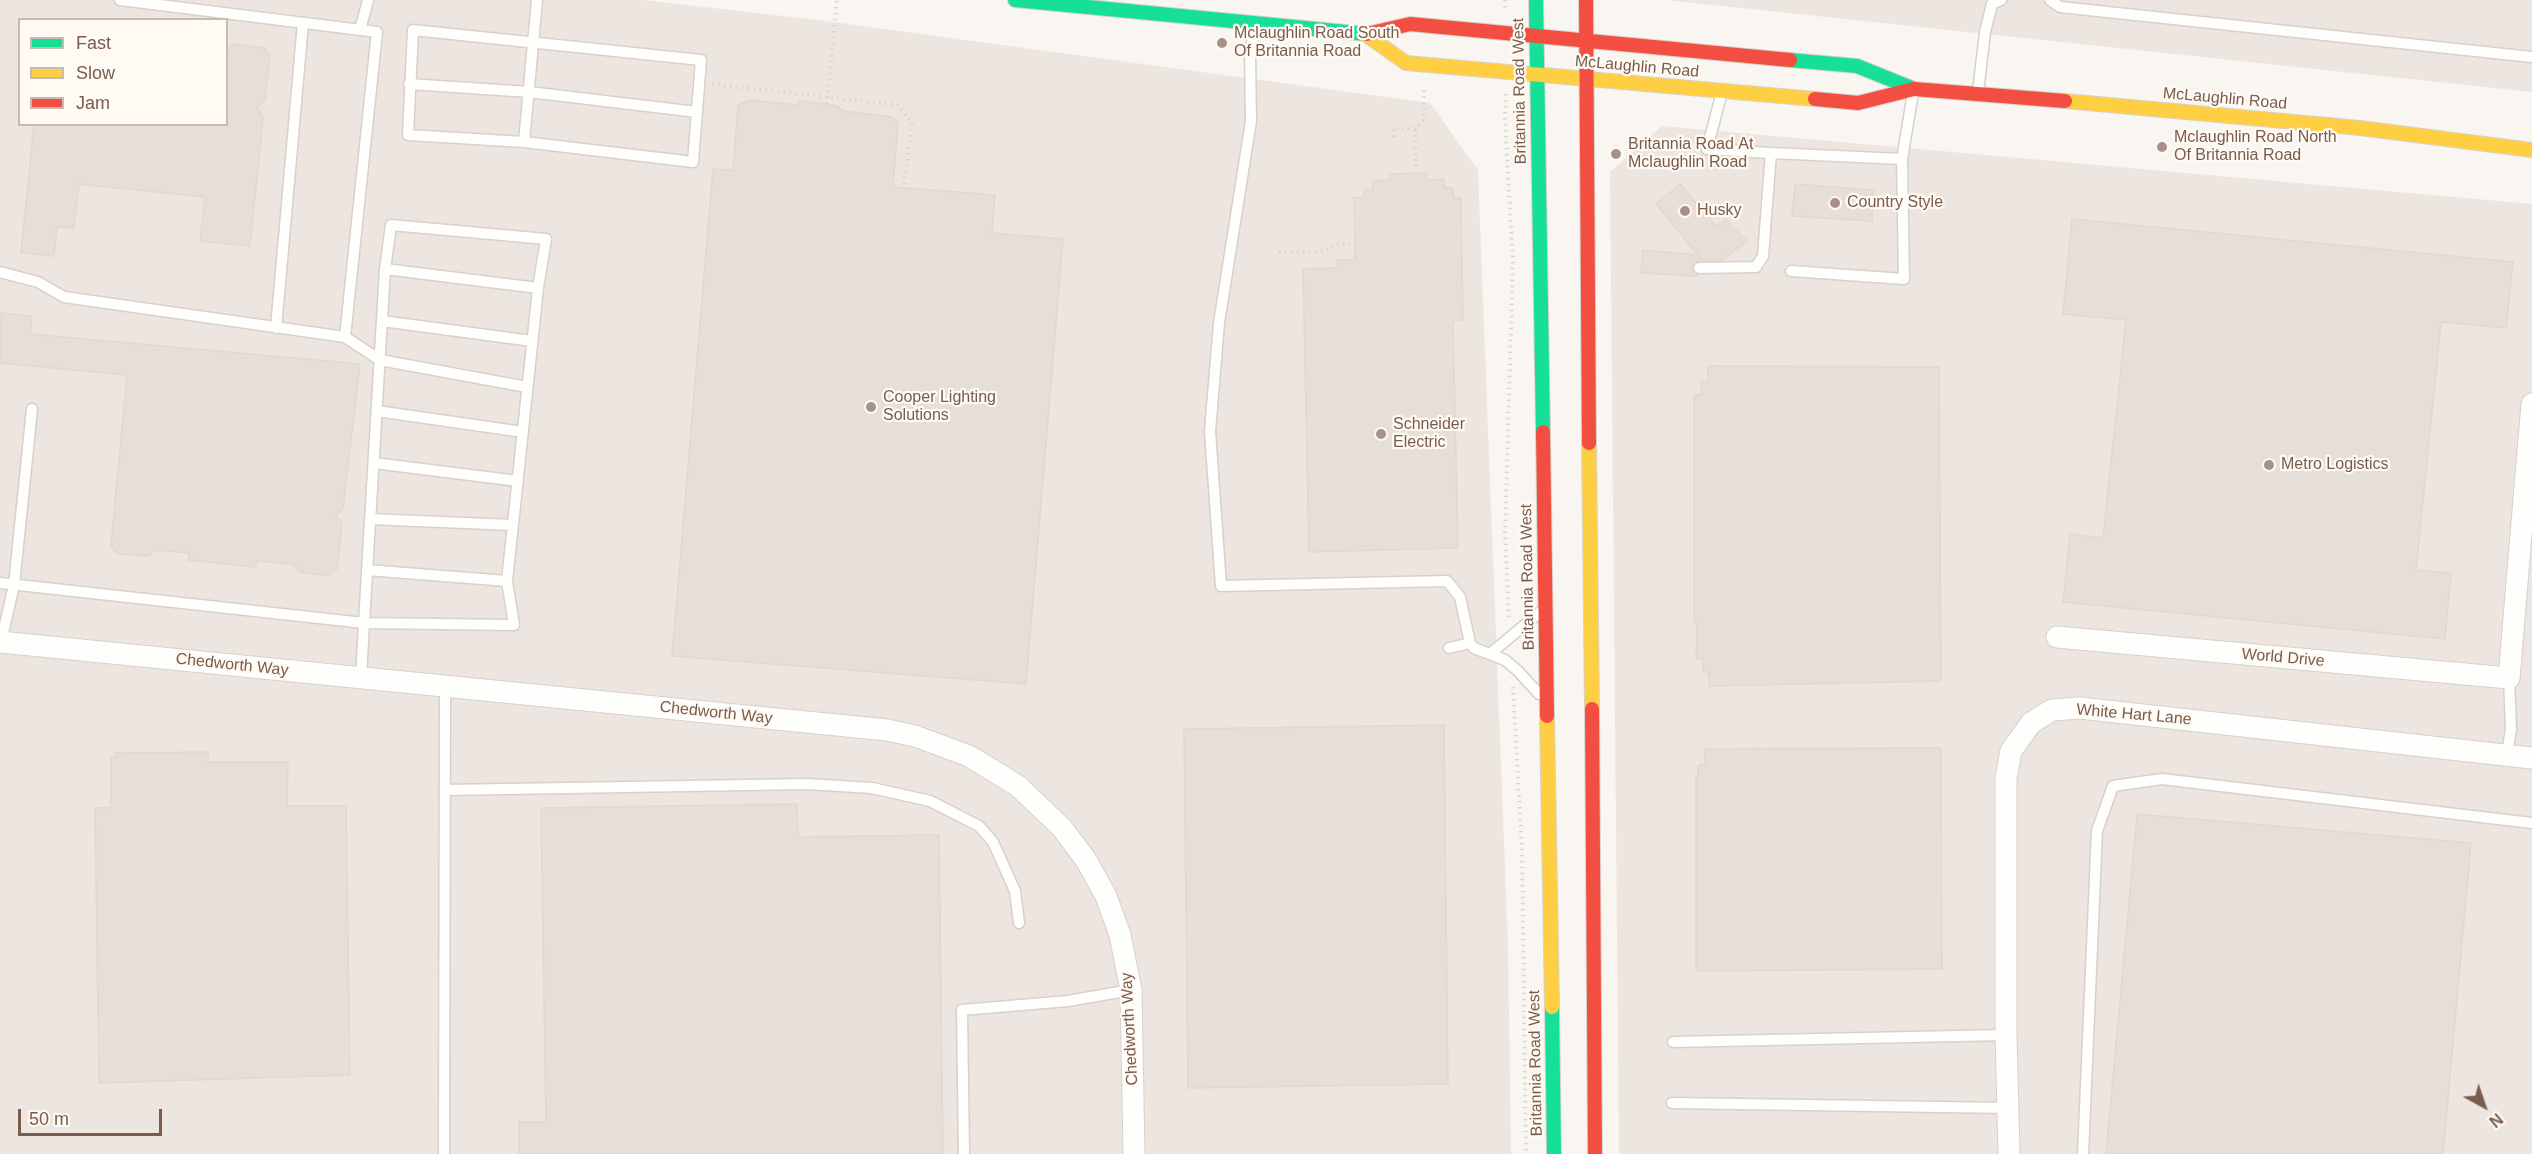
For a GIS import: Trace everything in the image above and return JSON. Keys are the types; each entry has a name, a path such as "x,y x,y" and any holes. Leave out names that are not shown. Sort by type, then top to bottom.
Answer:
{"main road":[{"name":"McLaughlin Road","path":"1022,0 1365,34 1410,24 1857,66 1914,89"},
{"name":"Britannia Road West","path":"1536,0 1554,1154"},
{"path":"1586,0 1595,1154"},
{"name":"McLaughlin Road","path":"1365,34 1406,63 1858,103 1914,89 1977,93 2360,128 2532,150"}],"street":[{"path":"2509,678 2532,404"},
{"name":"World Drive","path":"2057,637 2509,678"},
{"name":"Chedworth Way","path":"0,642 886,730 915,736 969,756 1018,786 1075,844 1097,878 1114,915 1125,954 1131,990 1134,1154"},
{"name":"White Hart Lane","path":"2009,1154 2006,1035 2007,764 2017,739 2039,717 2052,711 2080,708 2532,758"}],"lane":[{"path":"120,0 377,32 345,337"},
{"path":"360,30 368,0"},
{"path":"524,142 537,0"},
{"path":"1977,93 1992,4 2001,0"},
{"path":"2050,0 2060,7 2532,57"},
{"path":"276,328 303,23"},
{"path":"1256,23 1250,54 1251,122 1219,323 1210,431 1221,586 1447,581 1460,597 1470,643 1474,648 1491,653 1518,670 1546,702"},
{"path":"413,30 701,60 699,83 693,162 524,142 408,135 413,30"},
{"path":"409,84 529,92 697,112"},
{"path":"1791,271 1904,279 1902,159 1914,89"},
{"path":"1722,91 1707,149 1902,159"},
{"path":"1698,268 1756,267 1762,256 1771,153"},
{"path":"0,583 364,623 514,625 507,581 538,288 546,239 391,225 385,269 368,570 364,623 361,678"},
{"path":"385,269 538,288"},
{"path":"0,272 38,282 64,297 345,337 380,360 527,387"},
{"path":"382,321 532,341"},
{"path":"0,642 14,585 32,409"},
{"path":"377,411 523,432"},
{"path":"374,463 518,481"},
{"path":"370,519 513,525"},
{"path":"368,570 507,581"},
{"path":"1491,653 1517,634 1545,607"},
{"path":"1449,648 1470,643"},
{"path":"2507,754 2511,729 2509,678"},
{"path":"444,1154 445,686"},
{"path":"2083,1154 2097,831 2114,786 2162,779 2532,824"},
{"path":"446,790 807,784 872,788 918,799 958,813 980,826 993,842 1015,891 1018,923"},
{"path":"964,1154 962,1010 1068,1001 1131,990"},
{"path":"1673,1042 2006,1035"},
{"path":"1672,1103 2008,1108"}],"path":[{"path":"827,104 837,0"},
{"path":"1416,167 1415,129 1424,120 1424,64"},
{"path":"699,83 897,105 912,122 904,188"},
{"path":"1394,137 1393,128 1415,129"},
{"path":"1279,252 1324,251 1335,244 1352,243"}],"shaded area":[{"path":"0,0 643,0 818,20 1430,103 1478,170 1508,947 1511,1154 0,1154"},
{"path":"1666,0 2532,0 2532,92 2325,70"},
{"path":"1662,126 2532,204 2532,1154 1619,1154 1610,172"}],"building":[{"path":"233,44 264,48 270,56 265,101 257,108 263,118 250,246 200,241 205,197 79,184 74,228 57,227 54,256 21,253 34,126 228,126 228,49"},
{"name":"Cooper Lighting Solutions","path":"750,100 797,105 801,101 837,106 843,111 892,117 898,123 893,187 995,195 992,233 1063,239 1026,684 672,656 713,169 733,170 738,105"},
{"name":"Schneider Electric","path":"1427,173 1427,180 1444,179 1444,188 1453,188 1454,198 1461,198 1463,320 1453,321 1458,548 1309,552 1303,269 1338,268 1337,260 1355,260 1354,198 1364,197 1364,190 1373,190 1373,181 1390,180 1390,174"},
{"path":"1680,184 1716,226 1726,220 1747,241 1723,260 1702,260 1699,256 1699,261 1692,268 1698,276 1641,273 1643,250 1698,255 1656,204"},
{"path":"1795,184 1874,190 1872,221 1792,216"},
{"name":"Metro Logistics","path":"2072,219 2513,262 2506,328 2441,322 2416,570 2451,573 2445,639 2063,602 2070,534 2103,538 2126,320 2063,314"},
{"path":"0,313 32,316 30,334 360,364 343,509 336,516 342,523 337,569 329,576 300,572 292,564 257,561 256,567 188,560 189,553 156,550 148,556 117,554 111,545 127,375 0,363"},
{"path":"1708,366 1939,367 1941,681 1709,686 1709,672 1703,672 1703,659 1696,659 1697,624 1694,621 1694,396 1702,394 1701,381 1708,382"},
{"path":"1444,725 1448,1084 1188,1088 1184,729"},
{"path":"1941,748 1942,969 1696,971 1696,777 1698,777 1698,765 1705,764 1705,749"},
{"path":"208,752 208,762 288,762 287,806 346,806 350,1075 99,1083 95,808 111,807 111,757 116,757 116,753"},
{"path":"797,804 798,837 939,835 943,1154 519,1154 519,1122 546,1122 541,808"},
{"path":"2137,814 2471,843 2443,1154 2106,1154"}],"traffic: fast":[{"path":"1015,0 1367,34"},
{"path":"1536,0 1543,432"},
{"path":"1790,60 1857,66 1914,89"},
{"path":"1552,1007 1554,1154"}],"traffic: slow":[{"path":"1365,34 1406,63 1815,99"},
{"path":"2065,101 2360,128 2532,150"},
{"path":"1589,443 1592,709"},
{"path":"1547,716 1552,1007"}],"traffic: jam":[{"path":"1586,0 1589,443"},
{"path":"1367,34 1410,24 1790,60"},
{"path":"1815,99 1858,103 1914,89 2065,101"},
{"path":"1543,432 1547,716"},
{"path":"1592,709 1595,1154"}],"place":[{"name":"Mclaughlin Road South Of Britannia Road","path":"1222,43"},
{"name":"Mclaughlin Road North Of Britannia Road","path":"2162,147"},
{"name":"Britannia Road At Mclaughlin Road","path":"1616,154"},
{"name":"Country Style","path":"1835,203"},
{"name":"Husky","path":"1685,211"},
{"name":"Cooper Lighting Solutions","path":"871,407"},
{"name":"Schneider Electric","path":"1381,434"},
{"name":"Metro Logistics","path":"2269,465"}]}
